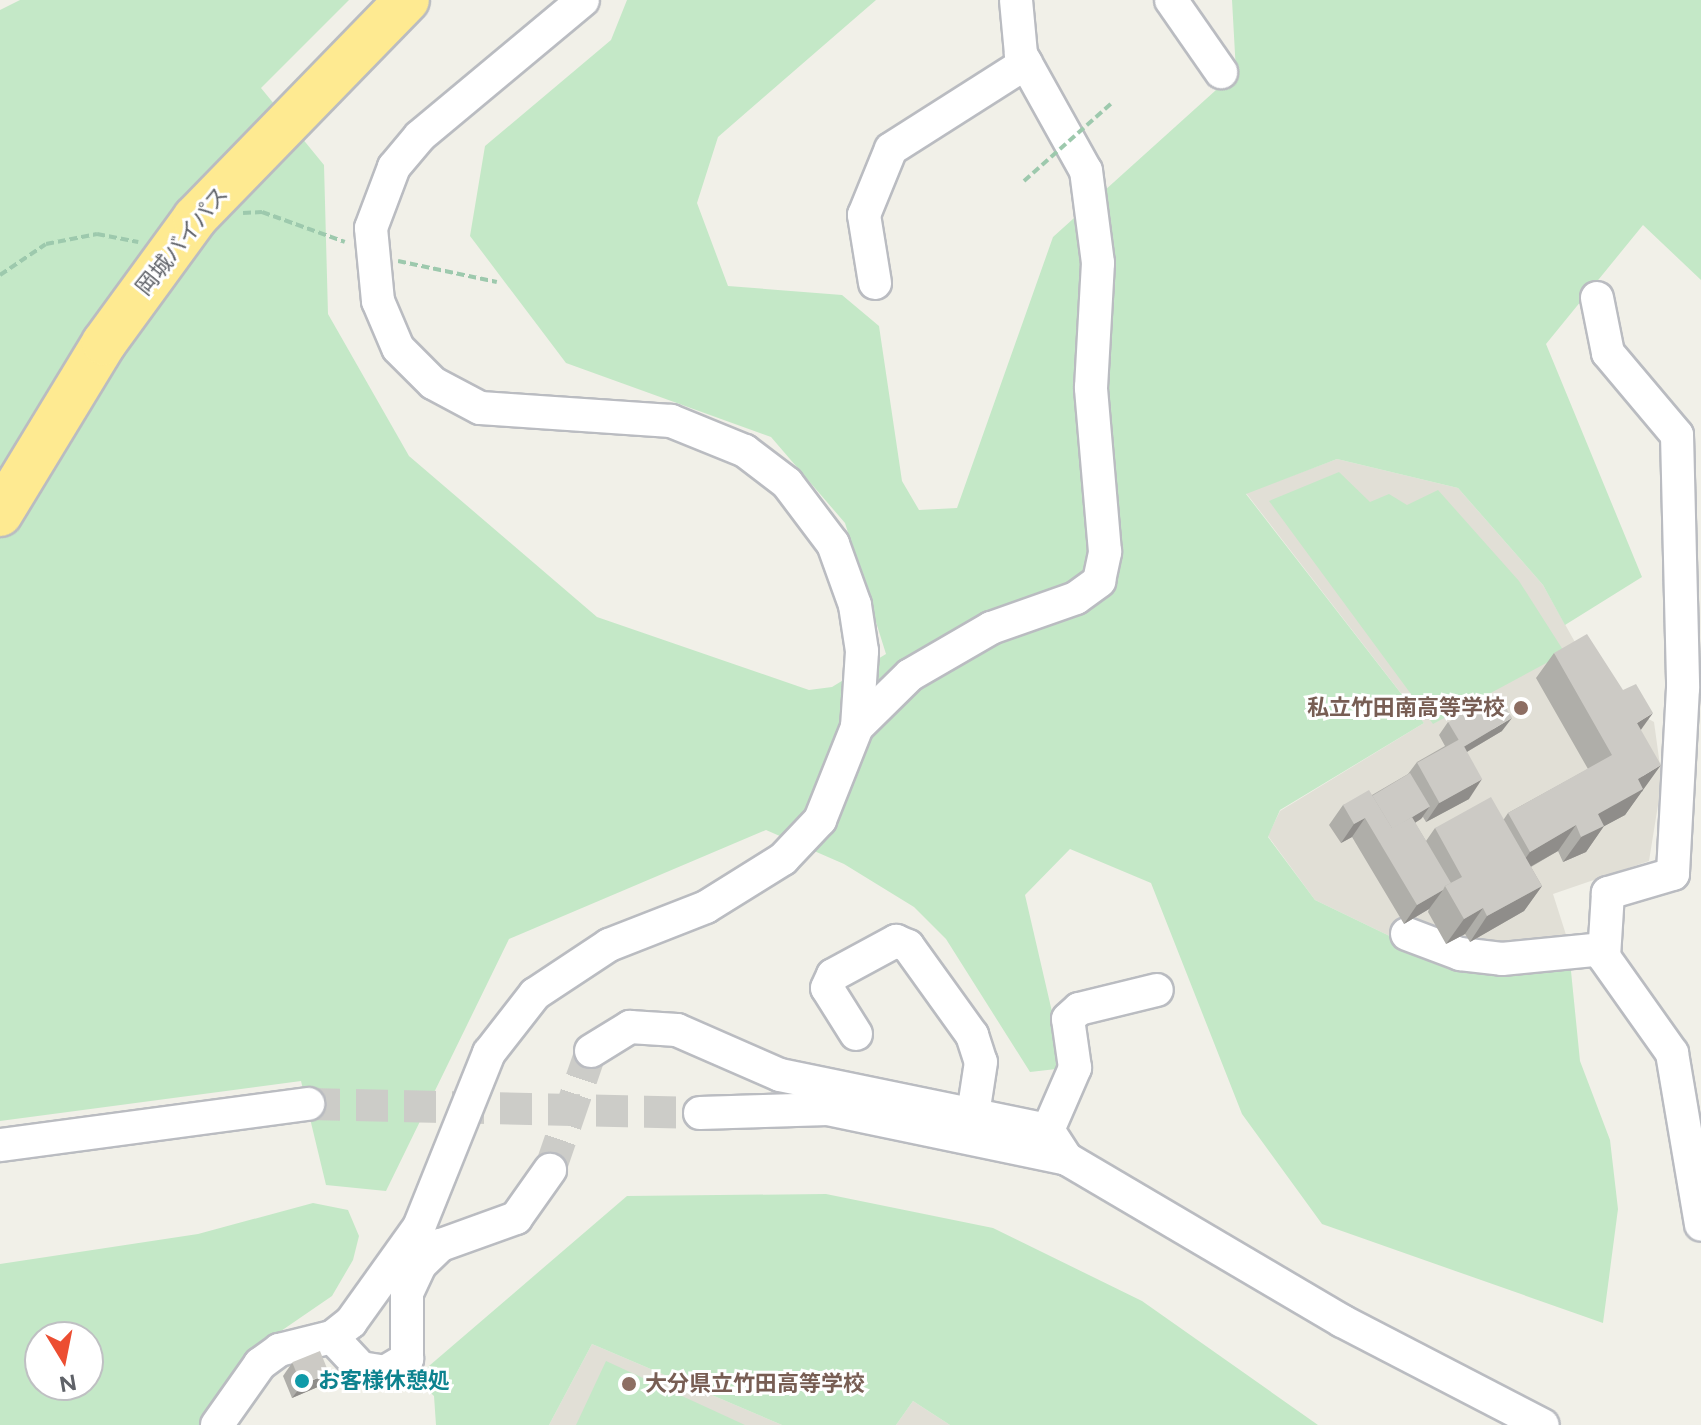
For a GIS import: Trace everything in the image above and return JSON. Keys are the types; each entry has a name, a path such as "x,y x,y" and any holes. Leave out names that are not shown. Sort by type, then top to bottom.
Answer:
{"highway":[{"name":"岡城バイパス","path":"0,514 104,343 195,218 407,0"}],"street":[{"path":"217,1425 260,1364 279,1350 332,1337 419,1227 489,1053 535,994 609,945 706,907 783,859 820,820 857,727 862,651 855,605 833,544 787,483 745,451 671,421 480,408 433,383 398,348 378,301 371,228 394,167 420,136 583,0"},
{"path":"857,727 910,675 991,628 1076,598 1099,581 1105,552 1091,388 1098,263 1086,171 1026,63 1016,0"},
{"path":"1171,0 1221,72"},
{"path":"875,283 864,215 891,149 1026,63"},
{"path":"1597,298 1608,353 1689,430 1690,553 1676,860 1673,874 1608,893 1604,949 1617,984 1672,1053 1701,1225"},
{"path":"1407,934 1460,954 1502,959 1604,949"},
{"path":"856,1034 827,988 833,975 896,941 908,946 972,1035 981,1062 973,1114"},
{"path":"1048,1130 1075,1068 1068,1019 1079,1009 1157,990"},
{"path":"591,1051 630,1027 677,1030 780,1075 1048,1130 1067,1159"},
{"path":"0,1145 308,1104"},
{"path":"700,1113 828,1109 1067,1159 1342,1321 1543,1425"},
{"path":"332,1337 361,1368 385,1372 407,1359 407,1293 420,1265 441,1245 516,1218 550,1170"}],"path":[{"path":"1024,181 1114,101"},
{"path":"195,218 262,212 374,256 497,282"},
{"path":"0,275 46,244 97,234 145,243"}],"shaded area":[{"name":"私立竹田南高等学校","path":"1337,459 1458,488 1543,585 1604,694 1654,722 1662,780 1649,861 1553,894 1568,941 1476,952 1402,942 1315,900 1268,836 1280,811 1424,723 1246,493"},
{"name":"大分県立竹田高等学校","path":"592,1344 782,1425 549,1425"},
{"name":"大分県立竹田高等学校","path":"913,1401 950,1425 896,1425"}],"green space":[{"path":"20,0 349,0 261,88 324,165 328,314 409,456 597,617 809,690 832,687 886,654 845,523 771,437 566,363 470,236 485,146 611,40 627,0 876,0 718,137 697,203 728,286 842,295 879,326 902,481 919,510 957,508 1053,237 1236,72 1232,0 1701,0 1701,280 1643,225 1546,344 1642,577 1565,625 1543,585 1458,488 1337,459 1246,494 1424,723 1280,810 1268,837 1315,900 1402,942 1476,952 1568,941 1580,1061 1610,1140 1618,1209 1603,1323 1322,1224 1242,1114 1151,883 1070,849 1025,895 1065,1068 1030,1072 946,939 914,907 844,864 766,830 509,939 386,1191 326,1185 301,1081 0,1121 0,10"},
{"path":"1339,472 1370,502 1389,494 1407,505 1438,490 1519,581 1565,653 1433,724 1269,501"},
{"path":"826,1194 993,1228 1142,1301 1318,1425 950,1425 913,1401 896,1425 782,1425 592,1344 549,1425 436,1425 434,1396 415,1378 627,1196"},
{"path":"313,1203 348,1210 359,1236 353,1260 332,1296 246,1355 201,1425 0,1425 0,1264 198,1234"},
{"path":"606,1361 745,1425 576,1425"}],"building":[{"path":"1587,634 1623,690 1636,684 1653,713 1637,723 1661,765 1638,779 1643,789 1598,814 1604,826 1581,837 1576,825 1530,852 1508,813 1612,755 1554,653"},
{"path":"1497,693 1512,718 1463,747 1448,722"},
{"path":"1460,739 1482,779 1439,803 1417,763"},
{"path":"1410,773 1430,806 1392,829 1372,796"},
{"path":"1369,790 1392,828 1412,817 1451,883 1417,905 1365,818 1354,824 1343,805"},
{"path":"1491,797 1542,886 1487,916 1483,908 1464,919 1445,886 1462,877 1435,828"},
{"path":"320,1351 329,1373 301,1384 292,1362"}],"tunnel":[{"path":"550,1170 591,1051"},
{"path":"308,1104 700,1113"}],"place":[{"name":"私立竹田南高等学校","path":"1521,708"},
{"name":"お客様休憩処","path":"302,1381"},
{"name":"大分県立竹田高等学校","path":"629,1384"}]}
